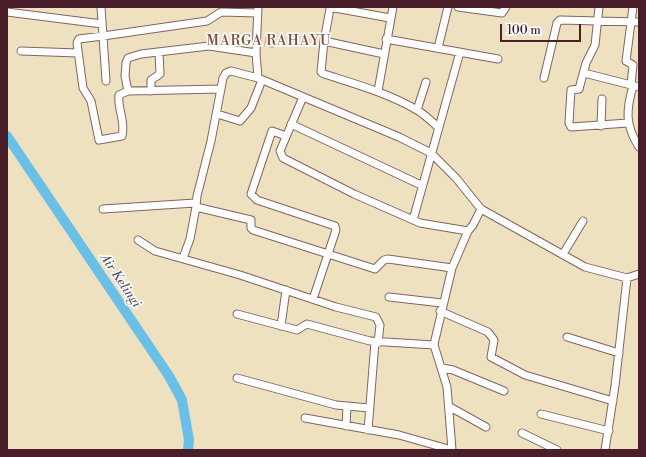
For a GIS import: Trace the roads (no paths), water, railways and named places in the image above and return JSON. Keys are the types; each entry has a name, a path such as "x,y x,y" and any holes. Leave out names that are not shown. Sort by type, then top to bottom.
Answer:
{"street":[{"path":"35,7 36,16"},
{"path":"101,7 106,80"},
{"path":"378,92 386,39 393,7"},
{"path":"438,48 448,7"},
{"path":"458,7 502,13 506,7"},
{"path":"599,7 595,46 586,63 578,89 571,90 569,125 573,127 628,123"},
{"path":"633,7 626,61 633,65 635,86 629,104 628,123 639,147"},
{"path":"390,18 332,8 329,12 324,41 321,67 322,73 378,92 417,110 438,127"},
{"path":"217,114 240,121 251,108 260,79 256,53 258,10 221,12 207,21 79,39 78,53 83,88 91,101 98,140 106,140 122,136 125,127 118,102 119,95 128,91 222,89"},
{"path":"7,12 102,24"},
{"path":"544,78 558,21 563,19 598,19 639,22"},
{"path":"386,39 498,59"},
{"path":"324,41 384,54"},
{"path":"128,91 125,76 126,63 128,58 141,54 209,46 256,53"},
{"path":"21,51 78,53"},
{"path":"151,91 151,80 160,74 159,52"},
{"path":"413,220 421,185 460,52"},
{"path":"183,258 190,239 196,205 217,114 223,78 228,71 260,79 399,137 430,153 456,178 481,209 592,270 627,278 639,274"},
{"path":"584,73 635,86"},
{"path":"417,110 426,82"},
{"path":"303,97 279,153 282,158 354,194 420,223 468,231"},
{"path":"601,126 602,99"},
{"path":"291,124 421,185"},
{"path":"286,136 272,131 251,191 252,196 257,200 333,225 336,230 314,299"},
{"path":"103,209 196,205 251,220 252,229 328,255 375,269 384,260 388,259 452,268"},
{"path":"305,418 399,435 449,450 450,407 442,368 434,346 440,311 452,268 468,231 473,225 481,209"},
{"path":"563,254 583,221"},
{"path":"138,240 155,251 183,258 376,317 380,325 376,342 368,430"},
{"path":"605,450 613,401 627,278"},
{"path":"281,326 286,290"},
{"path":"389,298 442,303"},
{"path":"440,311 488,332 494,340 491,357 519,373 613,401"},
{"path":"237,314 299,330 307,324 340,334 376,342 434,346"},
{"path":"568,337 619,353"},
{"path":"442,368 453,370 504,391"},
{"path":"237,378 336,405 369,408"},
{"path":"346,426 347,406"},
{"path":"450,407 486,427"},
{"path":"541,414 609,431"},
{"path":"522,433 557,450"}],"waterway":[{"name":"Air Kelingi","path":"7,136 169,376 182,400 189,440 188,450"}],"district":[{"name":"MARGA RAHAYU","path":"269,42"}]}
